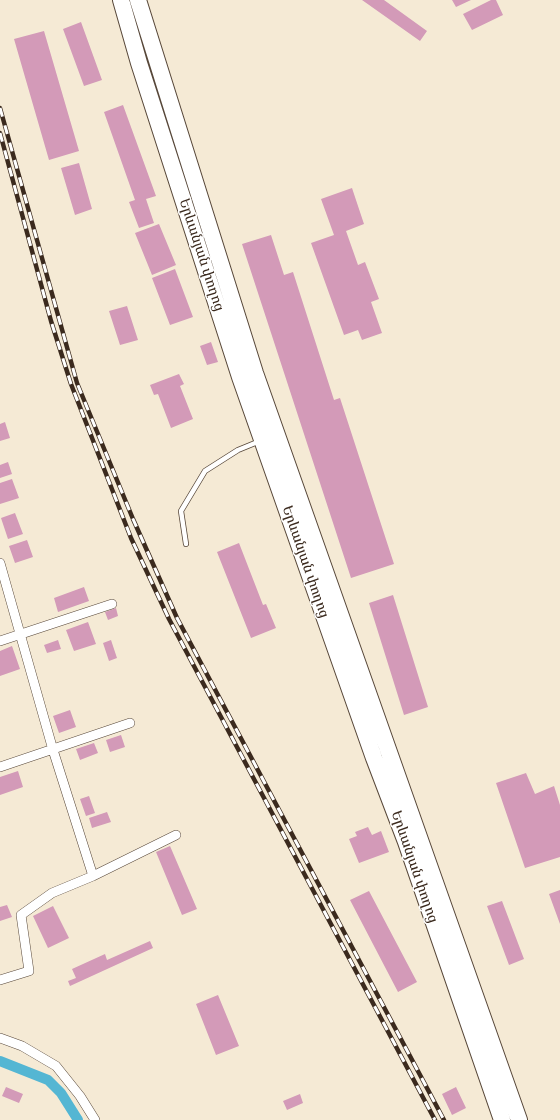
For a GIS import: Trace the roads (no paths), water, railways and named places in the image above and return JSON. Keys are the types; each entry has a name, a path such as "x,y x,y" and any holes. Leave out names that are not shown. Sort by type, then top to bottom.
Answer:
{"highway":[{"name":"Երևանյան փողոց","path":"121,0 139,63 307,544 406,842 502,1120"},
{"name":"Երևանյան փողոց","path":"138,0 248,375 263,440 307,544 519,1120"}],"street":[{"path":"0,564 53,750 93,876"},
{"path":"0,641 112,604"},
{"path":"0,767 130,723"},
{"path":"0,980 29,971 21,915 52,893 93,876 176,836"},
{"path":"0,1038 22,1046 56,1066 80,1096 94,1120"}],"lane":[{"path":"186,544 181,511 205,471 238,450 263,440"}],"waterway":[{"path":"0,1061 48,1080 61,1093 78,1120"}],"railway":[{"path":"0,108 77,383 133,519 177,618 444,1120"},
{"path":"0,133 51,321 71,384 131,538 169,619 435,1120"}]}
